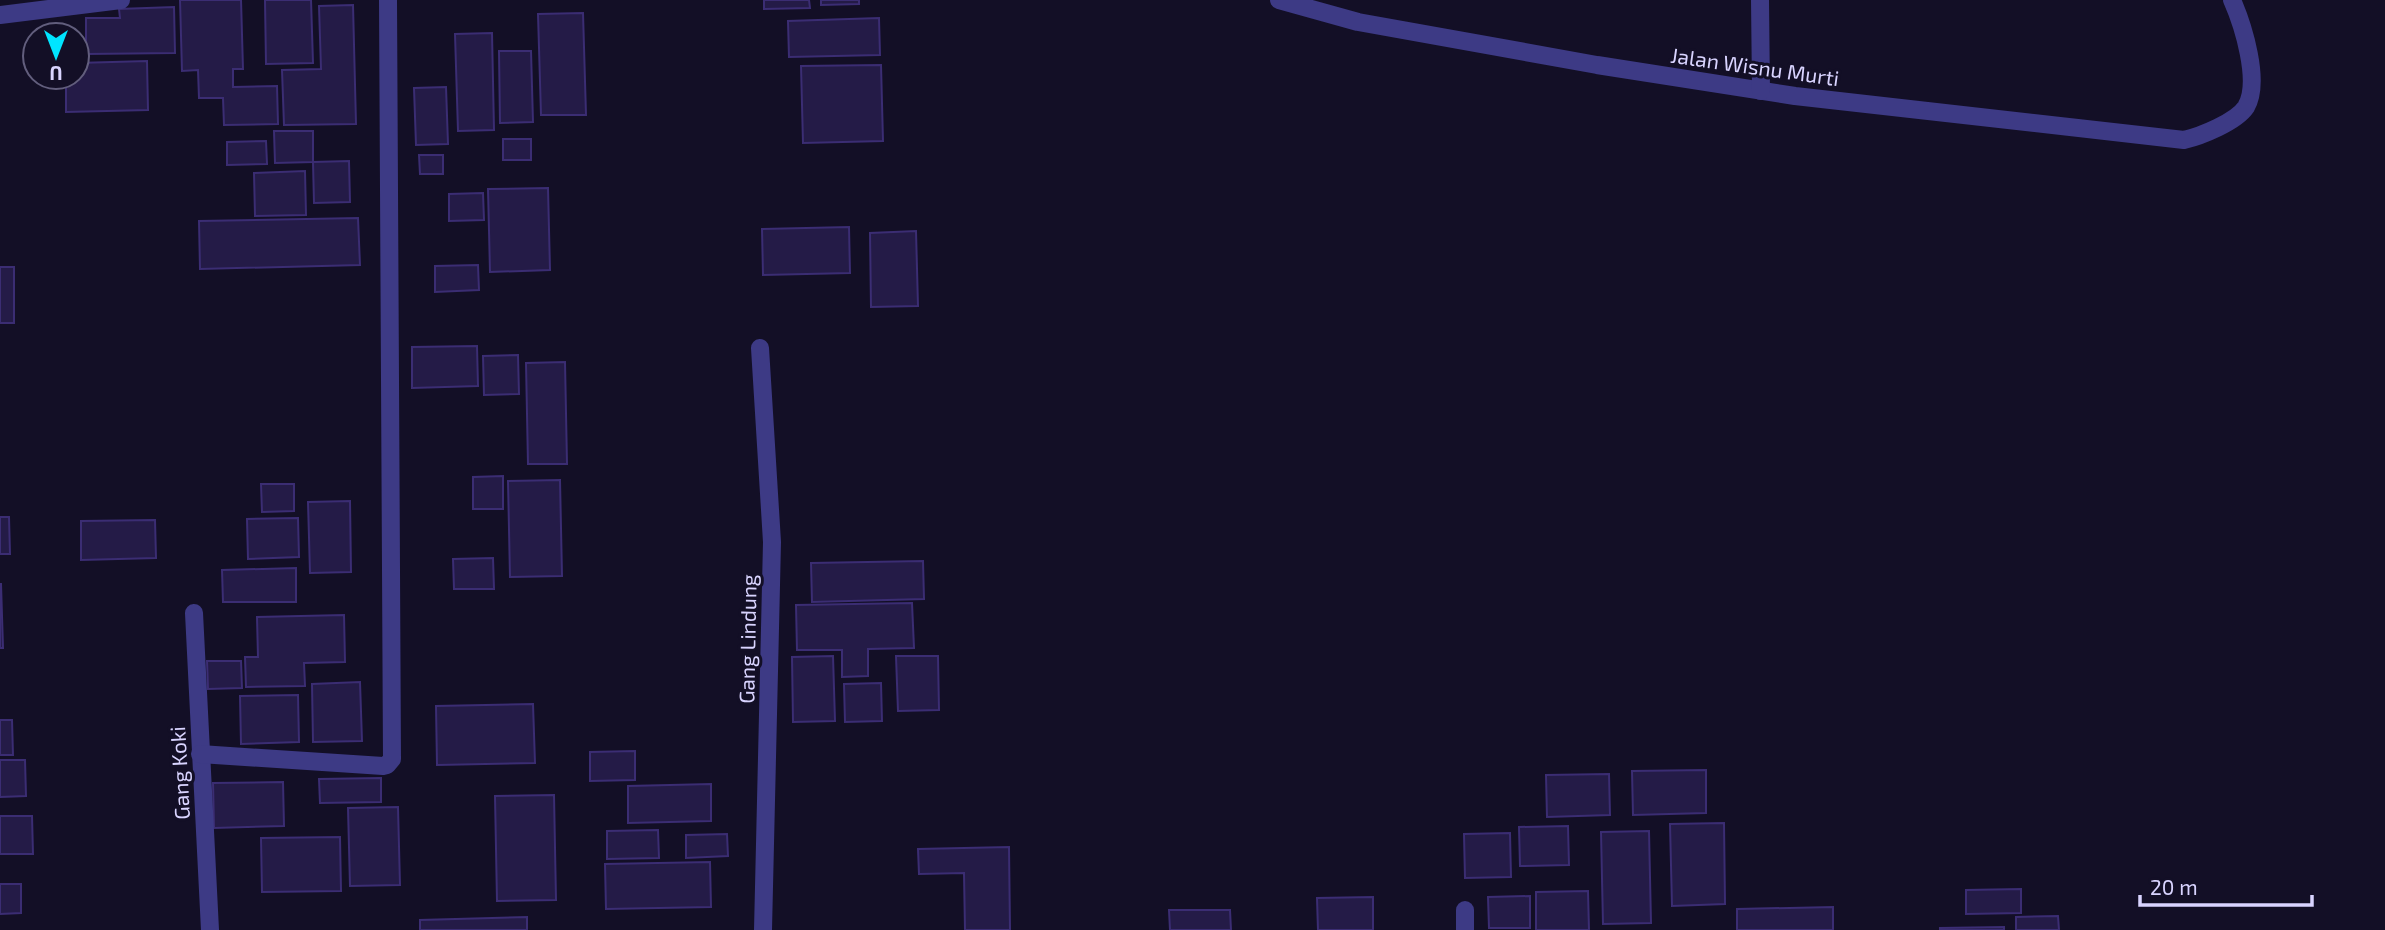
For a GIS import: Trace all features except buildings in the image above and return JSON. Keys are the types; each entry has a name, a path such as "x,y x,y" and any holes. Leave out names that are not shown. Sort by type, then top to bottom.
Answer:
{"street":[{"path":"0,15 121,0"},
{"path":"200,754 383,766 392,759 388,0"},
{"name":"Jalan Wisnu Murti","path":"1279,0 1357,22 1761,91 2184,140 2204,135 2245,109 2253,90 2240,19 2232,0"},
{"path":"1760,0 1761,91"},
{"name":"Gang Lindung","path":"760,348 772,542 762,930"},
{"name":"Gang Koki","path":"194,613 210,930"},
{"path":"1465,911 1465,930"}]}
